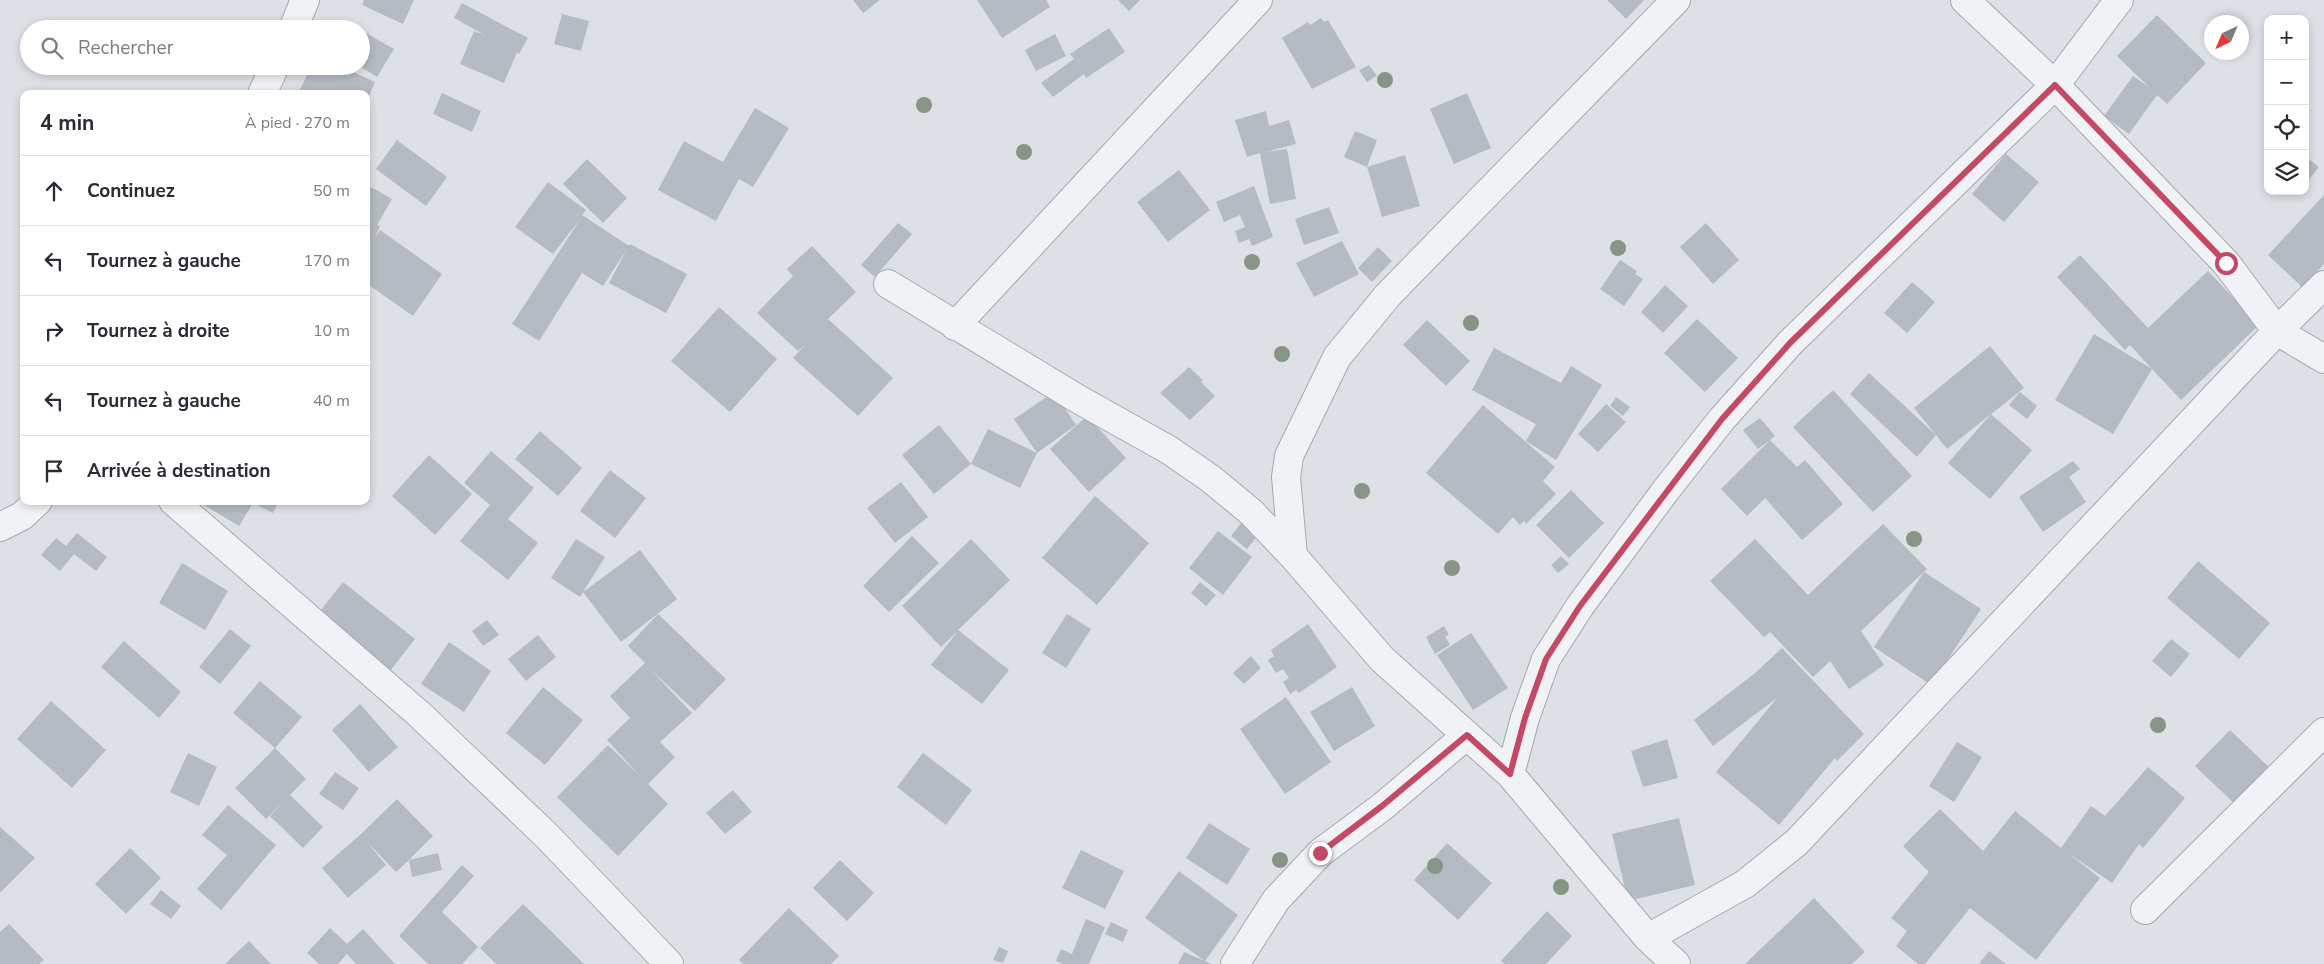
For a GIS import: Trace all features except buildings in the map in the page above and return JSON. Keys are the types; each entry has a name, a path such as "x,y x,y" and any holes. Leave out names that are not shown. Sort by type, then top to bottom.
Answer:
{"street":[{"path":"297,20 305,0"},
{"path":"955,326 1258,0"},
{"path":"1293,556 1286,477 1289,456 1337,357 1388,295 1676,0"},
{"path":"1965,0 2055,85 2226,263 2277,331 2324,359"},
{"path":"1510,774 1525,718 1546,659 1585,598 1722,419 1790,343 2055,85 2119,0"},
{"path":"264,90 271,75"},
{"path":"888,284 955,326 1168,450 1210,479 1251,512 1293,556 1382,659 1510,774 1648,938 1676,964"},
{"path":"1648,938 1745,884 1798,842 2277,331 2324,285"},
{"path":"0,527 22,516 34,505"},
{"path":"178,505 419,714 547,836 669,964"},
{"path":"2145,910 2324,732"},
{"path":"1235,964 1276,900 1320,853 1382,806 1467,735"}],"route":[{"path":"1320,853 1382,806 1467,735 1510,774 1525,718 1546,659 1580,606 1666,490 1722,419 1790,343 2055,85 2226,263"}]}
